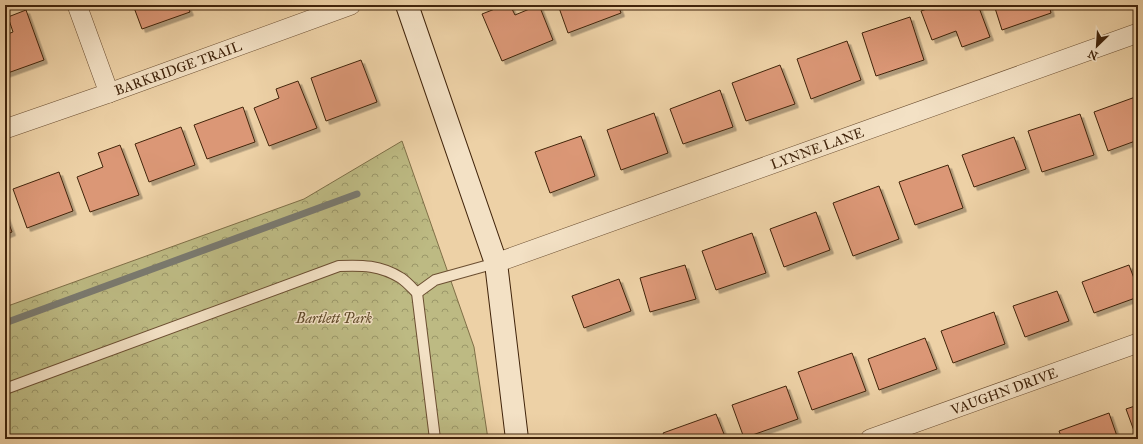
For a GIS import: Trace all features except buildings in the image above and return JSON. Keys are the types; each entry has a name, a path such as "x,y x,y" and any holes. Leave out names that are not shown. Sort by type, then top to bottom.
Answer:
{"street":[{"path":"76,5 109,93"},
{"name":"BARKRIDGE TRAIL","path":"5,129 351,5"},
{"path":"407,5 496,263 517,439"},
{"name":"LYNNE LANE","path":"496,263 1138,33"},
{"name":"VAUGHN DRIVE","path":"870,439 1138,343"}],"lane":[{"path":"417,293 435,280 496,263"},
{"path":"5,389 339,266 361,265 382,269 401,278 417,293 435,439"}],"green space":[{"name":"Bartlett Park","path":"402,141 474,347 488,439 5,439 5,307 304,199"}],"waterway":[{"path":"5,323 357,194"}]}
